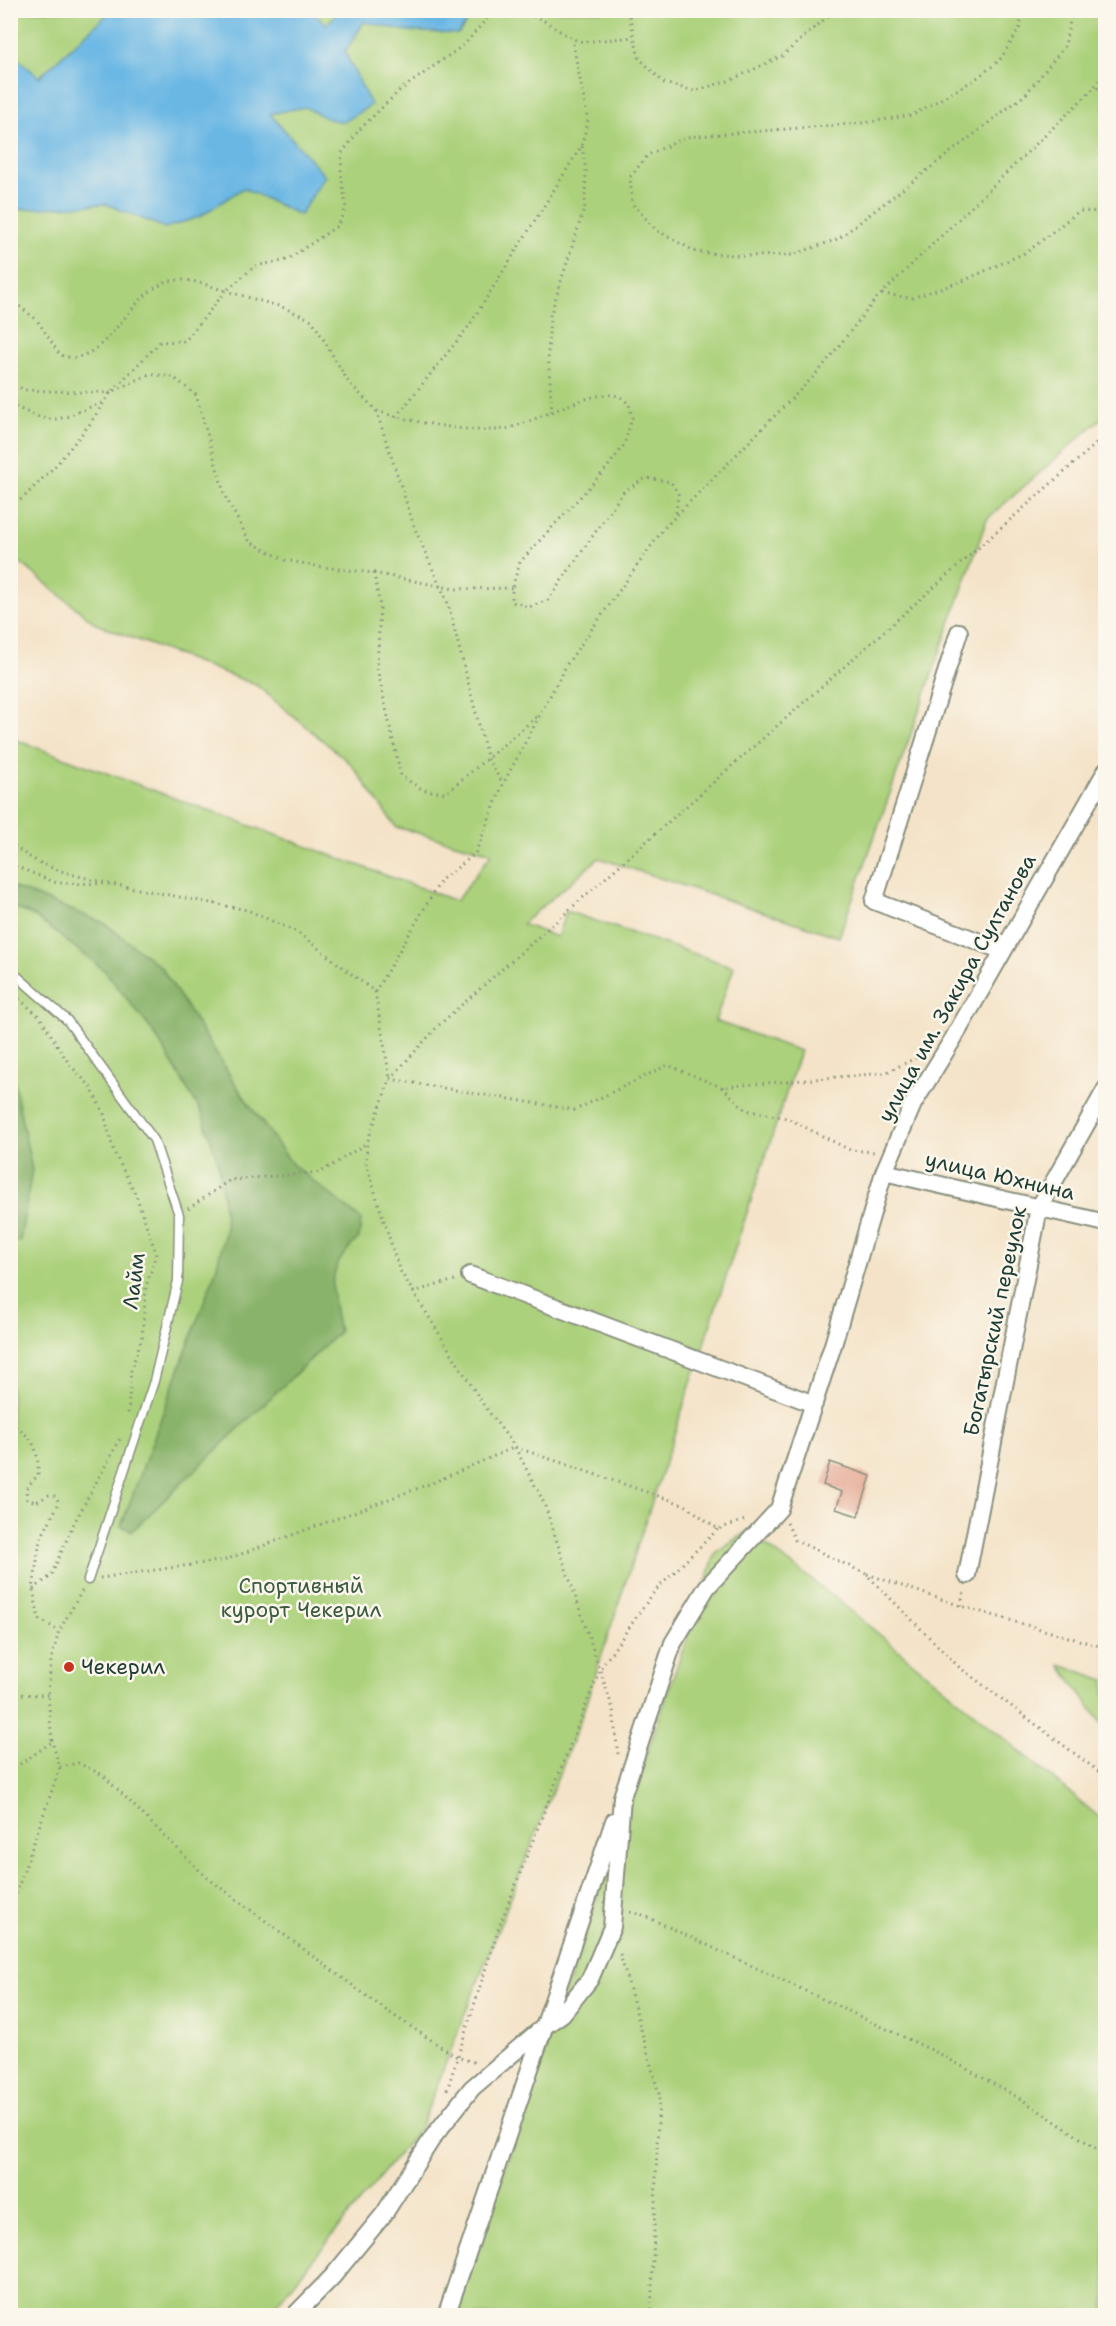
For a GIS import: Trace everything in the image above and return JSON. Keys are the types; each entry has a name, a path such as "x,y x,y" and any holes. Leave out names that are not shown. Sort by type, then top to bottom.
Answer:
{"street":[{"path":"959,632 873,901 1003,951"},
{"name":"улица им. Закира Султанова","path":"779,1509 814,1404 884,1172 913,1104 953,1039 1106,771"},
{"name":"Богатырский переулок","path":"967,1575 1039,1208 1106,1089"},
{"name":"улица Юхнина","path":"884,1172 1106,1223"},
{"path":"470,1275 814,1404"},
{"path":"446,2316 674,1643 707,1587 779,1509"},
{"path":"294,2316 333,2276 384,2214 433,2138 472,2088 562,2014 590,1979 612,1927 622,1797"}],"lane":[{"path":"10,970 67,1020 154,1140 179,1215 178,1281 154,1381 88,1580"}],"path":[{"path":"10,506 23,498 57,464 110,393 160,342 185,340 226,291 255,266 287,260 337,226 346,208 341,172 342,153 358,130 399,91 465,44 494,10"},
{"path":"516,10 543,20 572,39 583,42 634,37"},
{"path":"628,10 639,58 664,83 694,91 732,80 782,56 835,10"},
{"path":"1024,10 1019,30 999,61 974,80 913,116 852,124 686,137 648,155 630,177 632,204 656,230 696,252 744,256 792,255 837,239 931,170 982,126 1026,94 1065,46 1072,10"},
{"path":"396,417 469,326 582,145 588,120 572,39"},
{"path":"390,1079 375,992 441,880 475,854 503,784 567,664 675,515 819,371 881,294 1106,74"},
{"path":"1094,88 1106,87"},
{"path":"552,412 548,353 550,316 585,206 586,171 582,145"},
{"path":"881,294 912,298 942,289 1027,252 1079,211 1106,212"},
{"path":"10,299 37,320 60,355 76,358 94,350 146,294 171,281 195,281 282,307 312,320 349,383 376,411 416,529 448,604 488,760 503,784"},
{"path":"10,381 24,390 110,393 149,374 173,377 196,395 225,496 250,542 285,560 374,573 454,589 512,588"},
{"path":"376,411 413,422 503,429 581,401 604,396 619,396 629,404 632,418 624,445 598,477 520,562 512,588 512,602 529,607 548,600 624,490 646,478 671,482 678,494 675,515"},
{"path":"10,404 28,414 51,420 70,418 104,403"},
{"path":"619,1764 613,1709 544,1503 514,1448 483,1404 399,1269 366,1163 367,1143 390,1079 439,1025 1106,435"},
{"path":"374,573 380,607 377,668 400,776 423,790 446,793 488,760 542,711"},
{"path":"10,842 24,855 50,869 112,884 247,910 273,919 297,932 375,992"},
{"path":"10,864 57,883 112,884"},
{"name":"Лайм","path":"10,991 40,1017 69,1064 90,1086 104,1114 114,1152 136,1195 155,1250 156,1255 146,1287 142,1338 131,1369 127,1424"},
{"path":"722,1087 885,1073 953,1039"},
{"path":"390,1079 575,1110 668,1065 722,1087 746,1110 787,1118 850,1150 892,1154"},
{"path":"179,1215 230,1180 321,1172 367,1143"},
{"path":"413,1292 470,1275"},
{"path":"10,1425 28,1434 39,1455 38,1475 26,1488 27,1499 36,1502 53,1495 59,1503 40,1540 33,1589 39,1619 59,1631"},
{"path":"33,1589 51,1576 72,1525 122,1434"},
{"path":"10,1911 60,1767 52,1742 48,1695 51,1660 59,1631 88,1580 225,1560 432,1483 514,1448 685,1505 718,1529"},
{"path":"779,1509 795,1540 866,1574 961,1606 1106,1648"},
{"path":"447,2092 498,1927 600,1669 654,1592 718,1529 748,1519"},
{"path":"866,1574 959,1667 1105,1776"},
{"path":"10,1694 48,1695"},
{"path":"10,1772 52,1742"},
{"path":"60,1767 78,1763 103,1775 205,1876 387,2011 457,2057 496,2070"},
{"path":"613,1908 643,1915 940,2054 1024,2101 1106,2155"},
{"path":"612,1927 659,2094 651,2316"}],"green space":[{"name":"Спортивный курорт Чекерил","path":"10,11 1105,11 1105,415 987,519 839,937 599,858 522,924 557,937 566,911 734,967 715,1021 800,1051 580,1721 421,2126 268,2315 11,2315 11,738 456,901 492,853 396,827 351,764 256,685 96,624 11,555"},
{"path":"10,886 104,923 161,967 242,1094 292,1164 361,1219 359,1238 340,1260 333,1281 339,1332 132,1531 121,1526 216,1270 226,1228 219,1165 202,1113 154,1033 104,970 34,916 11,906"},
{"path":"10,1062 32,1170 20,1242 11,1239"},
{"path":"748,1531 839,1601 1105,1822 1105,2315 454,2316 716,1552"},
{"path":"1060,1665 1105,1680 1105,1728"}],"water":[{"path":"111,11 311,11 327,24 339,11 476,11 458,34 407,31 364,22 345,52 371,105 344,122 328,119 305,107 270,114 325,176 300,215 243,188 199,217 165,228 106,204 11,210 11,61 16,57 39,77"}],"building":[{"path":"830,1462 871,1476 858,1516 836,1509 842,1492 823,1485"}],"place":[{"name":"Чекерил","path":"69,1667"}]}
